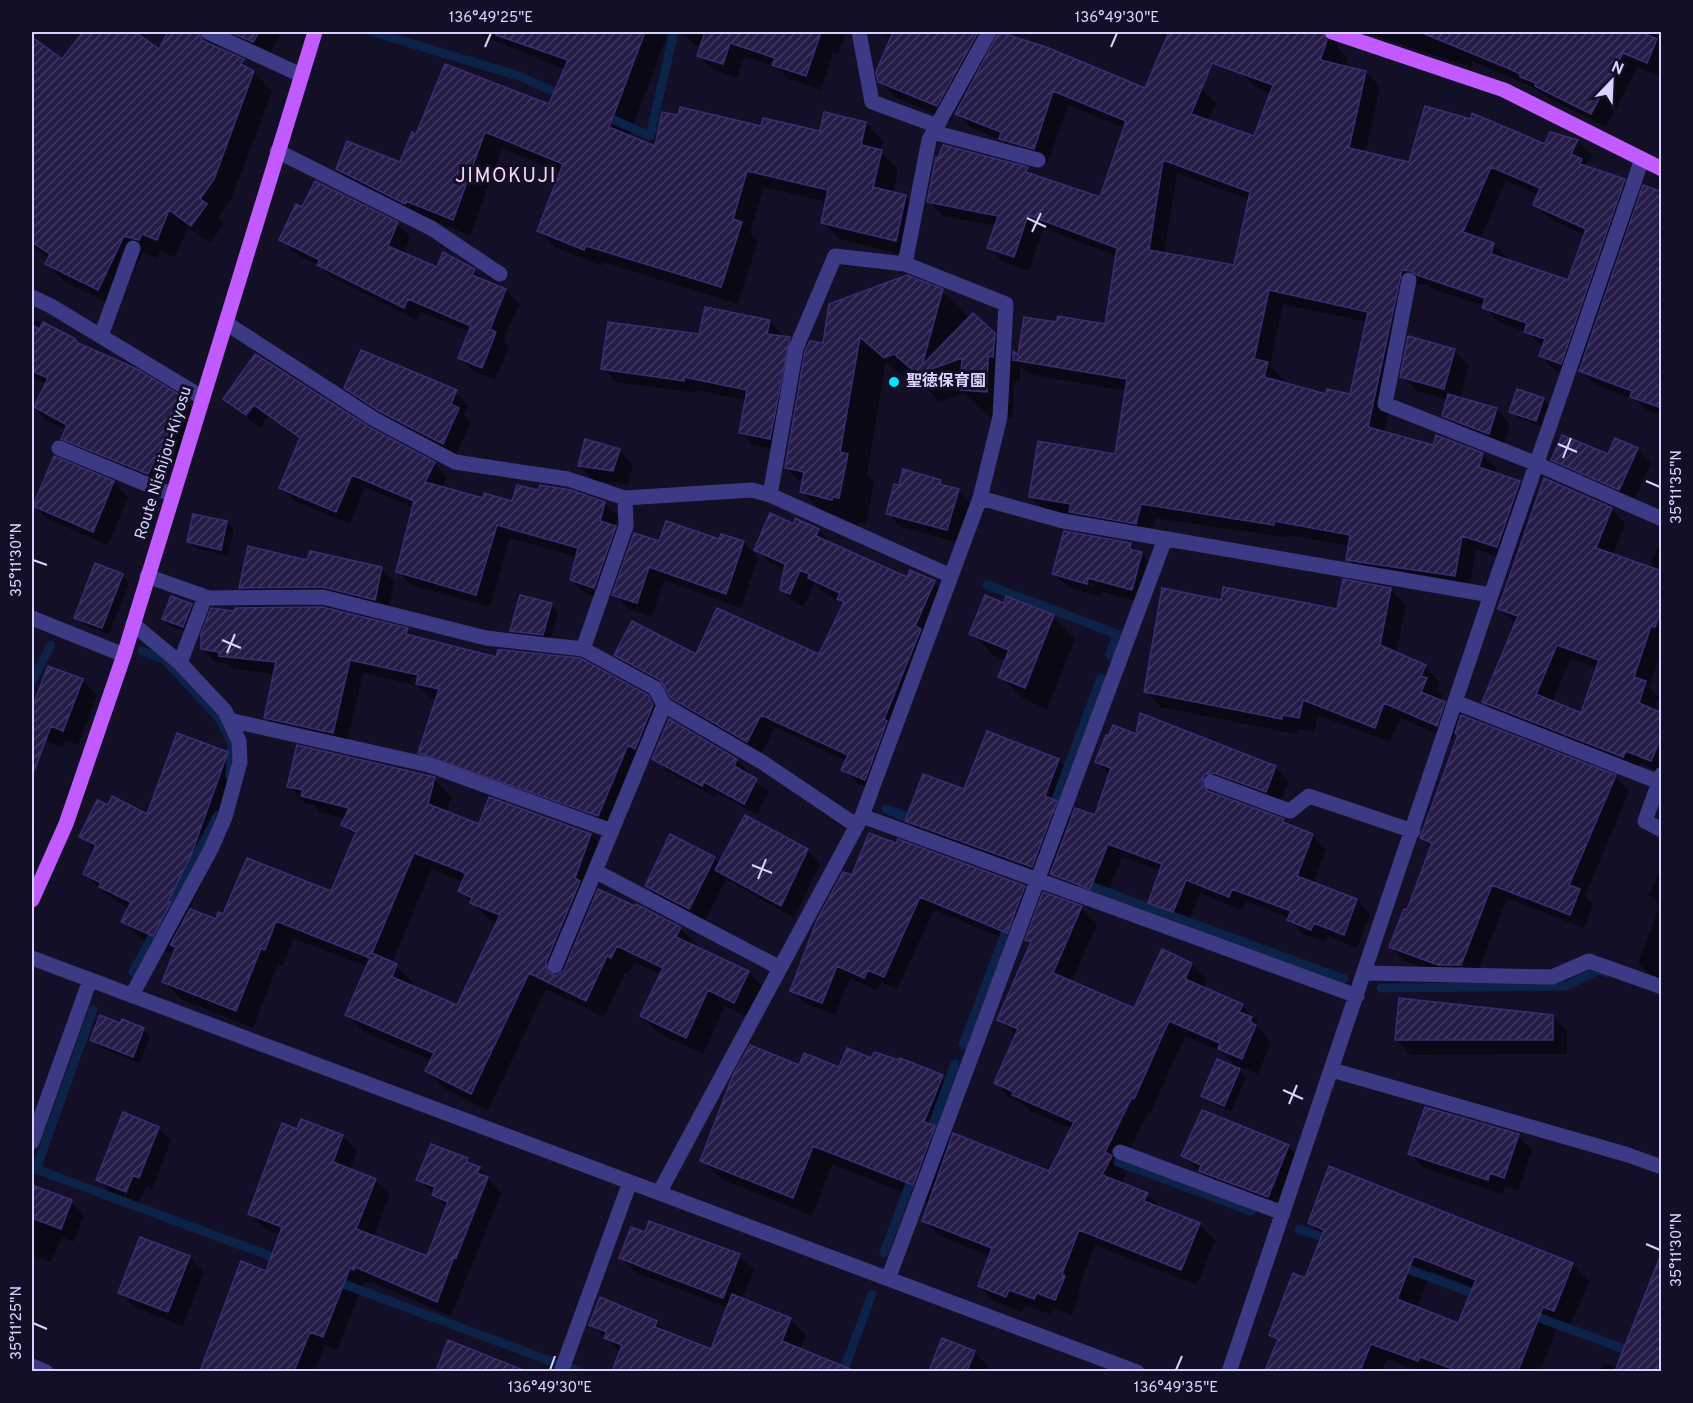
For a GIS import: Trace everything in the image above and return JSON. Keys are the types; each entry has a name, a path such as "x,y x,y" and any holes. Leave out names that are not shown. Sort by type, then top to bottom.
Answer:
{"main road":[{"name":"Route Nishijou-Kiyosu","path":"32,900 66,824 124,655 315,32"},
{"path":"1332,32 1504,90 1662,169"}],"street":[{"path":"208,32 301,75"},
{"path":"859,32 872,102 934,129 1038,160"},
{"path":"905,264 929,140 989,32"},
{"path":"277,151 431,228 500,274"},
{"path":"1229,1371 1491,595 1642,159"},
{"path":"101,336 133,248"},
{"path":"659,1193 859,821 980,498 1000,417 1006,304 905,264 835,256 796,348 770,495"},
{"path":"1409,280 1385,404 1537,464 1662,519"},
{"path":"32,297 203,398"},
{"path":"226,323 374,419 455,462 567,479 625,498 752,490 770,495 951,576"},
{"path":"59,448 173,495"},
{"path":"583,649 627,526 625,498"},
{"path":"980,498 1064,520 1491,595"},
{"path":"888,1279 1039,881 1165,538"},
{"path":"147,576 205,597 323,597 486,638 583,649 655,688 664,705 859,821 1039,881 1357,996"},
{"path":"180,663 205,597"},
{"path":"32,618 124,655"},
{"path":"132,995 225,817 237,780 240,762 239,741 225,711 180,663 133,624"},
{"path":"1455,702 1660,778 1645,821 1662,830"},
{"path":"555,966 664,705"},
{"path":"229,720 429,765 612,831"},
{"path":"1210,782 1290,811 1310,796 1413,831"},
{"path":"595,871 780,968"},
{"path":"32,958 1137,1371"},
{"path":"1365,973 1552,977 1589,961 1662,987"},
{"path":"32,1142 90,980"},
{"path":"1332,1070 1662,1167"},
{"path":"1120,1152 1282,1214"},
{"path":"561,1371 630,1182"},
{"path":"32,1366 46,1371"}],"building":[{"path":"83,32 135,32 159,49 168,32 198,32 203,41 244,59 241,64 254,71 214,179 200,199 207,204 191,226 169,210 157,240 142,234 139,240 124,236 98,290 45,264 50,254 32,242 32,37 62,59"},
{"path":"230,32 259,32 253,42"},
{"path":"497,32 645,32 609,127 655,146 662,112 678,115 680,107 761,126 763,118 820,131 824,112 866,122 861,145 882,150 873,187 906,195 896,241 821,223 828,190 747,171 733,219 742,222 721,287 586,246 584,250 537,231 563,164 485,132 453,220 406,201 405,204 336,169 347,141 400,162 412,132 416,134 445,64 549,104 568,60 496,35"},
{"path":"705,32 821,32 806,76 772,65 775,58 730,43 723,64 697,56"},
{"path":"893,32 978,32 937,106 878,82 876,72"},
{"path":"999,32 1046,47 1145,88 1169,32 1323,32 1327,40 1320,60 1366,71 1349,148 1409,162 1425,106 1471,119 1472,113 1545,144 1550,132 1578,140 1571,154 1582,159 1580,164 1625,179 1561,364 1539,356 1545,339 1524,332 1527,323 1482,308 1485,298 1411,271 1402,270 1368,427 1433,445 1436,435 1483,453 1479,467 1520,481 1497,547 1462,536 1455,576 1346,560 1350,535 1274,521 1274,525 1141,504 1136,524 1069,512 1071,504 1029,497 1038,441 1115,454 1127,379 1013,360 1013,351 1018,355 1024,317 1056,322 1058,316 1105,324 1117,248 1028,215 1014,257 987,248 998,216 927,202 936,157 938,158 943,145 1028,167 1026,172 1100,197 1126,121 1053,91 1034,149 999,139 1001,132 955,114","holes":["1212,63 1273,85 1254,136 1191,114","1163,160 1250,192 1234,265 1149,250","1491,167 1540,188 1533,205 1586,229 1568,280 1491,254 1494,243 1463,232","1269,290 1368,312 1350,394 1327,389 1326,394 1264,377 1268,362 1254,359"]},
{"path":"1420,32 1640,32 1657,39 1647,63 1623,53 1591,114 1535,86 1536,83 1520,77 1520,74 1510,69"},
{"path":"315,181 398,222 388,246 437,267 443,252 475,269 472,275 506,289 490,329 496,332 482,368 458,358 471,326 408,299 404,308 317,265 320,260 279,240 296,204 302,207"},
{"path":"1643,185 1662,192 1662,408 1630,397 1632,391 1579,371"},
{"path":"907,275 943,289 922,365 973,313 995,333 993,357 988,356 987,392 960,390 962,358 920,373 920,376 912,376 915,372 894,354 884,358 860,337 840,452 848,454 839,498 833,497 832,500 800,492 804,472 785,468 805,351 810,341 823,343 829,304"},
{"path":"705,307 770,320 767,334 790,337 770,439 739,433 747,390 684,377 684,381 601,369 608,322 699,334"},
{"path":"43,322 74,338 78,343 137,369 185,398 148,474 61,439 67,425 34,407 48,378 32,371 32,325 39,329"},
{"path":"1408,336 1455,349 1444,389 1400,377"},
{"path":"361,350 457,390 451,404 459,408 443,444 379,411 344,388"},
{"path":"255,354 369,427 435,462 425,482 483,498 484,493 512,501 517,485 538,490 540,485 571,490 605,502 600,521 616,526 594,588 570,580 578,548 497,525 476,595 396,572 414,501 352,475 336,512 279,488 300,438 254,405 246,415 223,399"},
{"path":"1517,389 1544,398 1536,421 1509,412"},
{"path":"1448,394 1497,408 1489,434 1442,416"},
{"path":"1562,435 1608,454 1615,438 1638,448 1619,490 1551,460"},
{"path":"585,439 620,449 613,471 578,466"},
{"path":"54,456 114,481 93,532 33,506"},
{"path":"903,469 941,480 940,484 959,489 947,530 886,514 894,484 899,485"},
{"path":"1544,478 1612,508 1596,548 1662,571 1662,608 1655,627 1651,626 1634,677 1646,681 1639,703 1662,713 1662,735 1651,761 1626,751 1623,757 1482,702 1518,616 1498,609","holes":["1557,645 1599,660 1581,713 1536,694"]},
{"path":"770,513 794,524 795,518 819,529 816,536 907,577 910,570 935,581 915,626 921,629 884,719 887,721 865,780 841,770 848,755 761,715 747,742 671,698 660,680 614,655 632,621 696,654 717,608 819,654 844,602 837,599 840,593 808,578 809,574 800,570 790,594 780,590 785,564 754,550"},
{"path":"193,514 227,521 221,550 187,542"},
{"path":"666,521 719,539 721,534 744,541 726,594 649,567 637,603 612,595 634,533 659,541"},
{"path":"1064,531 1131,543 1130,549 1142,552 1132,590 1088,578 1087,584 1052,574"},
{"path":"248,546 307,560 310,551 382,567 375,600 323,587 239,588"},
{"path":"95,563 123,574 102,628 74,618"},
{"path":"1343,579 1391,588 1380,645 1426,665 1421,676 1427,678 1421,692 1445,702 1437,726 1384,703 1375,728 1303,700 1299,718 1282,715 1282,719 1144,692 1162,588 1221,600 1223,587 1337,609"},
{"path":"520,595 552,603 543,635 510,631"},
{"path":"985,595 1004,603 1006,596 1054,615 1025,688 998,677 1009,650 969,634"},
{"path":"171,596 192,604 183,627 162,619"},
{"path":"322,607 408,628 406,634 496,657 498,650 504,650 580,658 648,695 653,705 635,749 628,745 598,816 418,753 439,689 416,684 418,675 350,660 333,733 264,718 276,662 219,656 219,652 201,649 201,634 211,608 234,611 235,608"},
{"path":"48,666 83,679 63,731 51,726 34,771 32,770 32,708"},
{"path":"1140,713 1276,766 1266,792 1214,773 1204,775 1202,784 1208,791 1284,819 1283,822 1313,834 1297,876 1357,899 1344,935 1314,923 1311,930 1287,920 1291,911 1232,889 1229,897 1186,880 1173,912 1148,903 1162,864 1108,844 1090,889 1050,874 1075,808 1095,815 1111,768 1095,762 1106,735 1109,735 1113,725 1136,734"},
{"path":"1461,715 1616,775 1569,885 1580,889 1570,915 1492,885 1461,965 1438,965 1389,947 1404,909 1407,910 1432,843 1420,838 1458,735 1455,733"},
{"path":"669,719 737,759 734,766 757,779 744,804 704,782 702,786 652,759"},
{"path":"987,731 1059,759 1045,796 1057,801 1032,867 905,821 923,774 964,789"},
{"path":"177,733 228,752 191,855 168,901 171,902 153,936 121,922 131,902 99,887 101,883 83,874 96,845 79,837 97,800 108,805 112,796 147,814"},
{"path":"297,745 435,777 428,804 479,824 489,797 591,834 575,878 580,881 546,962 548,972 556,976 564,970 598,889 635,906 636,904 681,927 676,937 749,971 734,1003 708,990 686,1038 640,1016 663,968 617,946 611,958 607,956 586,1001 529,973 471,1094 425,1071 434,1053 345,1015 370,958 276,921 265,950 261,948 236,1011 162,982 176,947 170,945 190,909 216,919 218,912 223,914 247,858 331,891 356,832 341,825 349,808 301,796 303,790 287,787","holes":["414,853 466,873 458,891 472,898 470,903 500,915 457,1005 392,977 397,964 372,953"]},
{"path":"745,815 808,849 781,906 715,870"},
{"path":"869,833 896,843 898,839 1025,886 1007,933 920,897 884,977 868,970 864,978 837,966 822,1003 790,991 817,920 843,872 852,875"},
{"path":"670,834 715,857 689,909 645,886"},
{"path":"1043,892 1082,906 1053,973 1134,1008 1162,949 1192,963 1185,979 1243,1004 1239,1012 1252,1017 1250,1022 1256,1025 1242,1059 1218,1049 1220,1043 1169,1021 1134,1099 1132,1097 1105,1152 1112,1156 1102,1175 1148,1193 1144,1201 1200,1223 1181,1270 1079,1230 1062,1274 1065,1276 1055,1300 1037,1293 1034,1299 1009,1290 1006,1297 978,1286 992,1248 922,1221 953,1133 1049,1171 1074,1122 1012,1095 1014,1092 994,1083 1018,1029 997,1020 1031,942 1025,940"},
{"path":"1399,998 1553,1015 1553,1040 1395,1040"},
{"path":"100,1015 120,1023 122,1019 144,1028 133,1057 90,1040"},
{"path":"750,1045 799,1065 804,1053 839,1067 847,1048 871,1058 874,1052 899,1060 900,1058 943,1075 924,1122 935,1126 913,1185 813,1146 793,1198 700,1161 733,1075"},
{"path":"1217,1059 1240,1069 1224,1106 1201,1096"},
{"path":"1425,1107 1519,1134 1504,1178 1490,1173 1488,1180 1408,1154"},
{"path":"1202,1110 1289,1145 1268,1197 1199,1171 1201,1165 1181,1156"},
{"path":"123,1112 159,1127 139,1178 133,1175 126,1192 96,1180"},
{"path":"301,1119 343,1135 333,1162 376,1179 356,1229 427,1256 448,1202 432,1195 435,1187 416,1180 431,1144 468,1158 467,1162 480,1167 477,1173 488,1177 437,1302 355,1267 354,1270 350,1268 323,1337 310,1332 294,1371 200,1371 241,1261 266,1271 282,1227 248,1214 282,1123 297,1129"},
{"path":"1329,1166 1573,1263 1554,1311 1543,1307 1518,1371 1458,1371 1420,1357 1418,1361 1371,1344 1360,1371 1265,1371 1278,1339 1269,1335 1293,1273 1305,1278 1324,1230 1308,1223","holes":["1414,1256 1476,1280 1458,1323 1397,1299"]},
{"path":"32,1185 72,1200 61,1229 32,1218"},
{"path":"649,1221 740,1254 723,1298 619,1258 631,1227 645,1232"},
{"path":"140,1237 190,1256 168,1312 118,1293"},
{"path":"1660,1257 1662,1371 1615,1371"},
{"path":"732,1294 791,1318 782,1341 855,1371 612,1371 622,1345 604,1338 607,1332 589,1325 600,1297 657,1321 655,1327 711,1349"},
{"path":"942,1338 975,1351 967,1371 929,1371"},
{"path":"448,1340 523,1370 436,1371"}],"waterway":[{"path":"373,32 519,76 563,96"},
{"path":"603,115 650,136 674,32"},
{"path":"987,585 1117,634 1110,655"},
{"path":"32,681 51,645"},
{"path":"142,651 164,659 219,718 232,743 230,776"},
{"path":"1052,810 1101,678"},
{"path":"886,809 916,821"},
{"path":"133,972 218,815"},
{"path":"1082,883 1344,979"},
{"path":"963,1045 1010,921"},
{"path":"1381,988 1566,986 1598,970 1606,973"},
{"path":"36,1169 93,1010"},
{"path":"929,1135 955,1064"},
{"path":"1118,1162 1251,1211"},
{"path":"33,1168 281,1260"},
{"path":"884,1253 914,1173"},
{"path":"1299,1229 1331,1240"},
{"path":"1397,1265 1483,1297"},
{"path":"333,1280 553,1362"},
{"path":"843,1372 872,1294"},
{"path":"1529,1314 1635,1353"},
{"path":"571,1368 579,1372"}],"place":[{"name":"聖徳保育園","path":"894,382"}],"district":[{"name":"JIMOKUJI","path":"506,177"}]}
